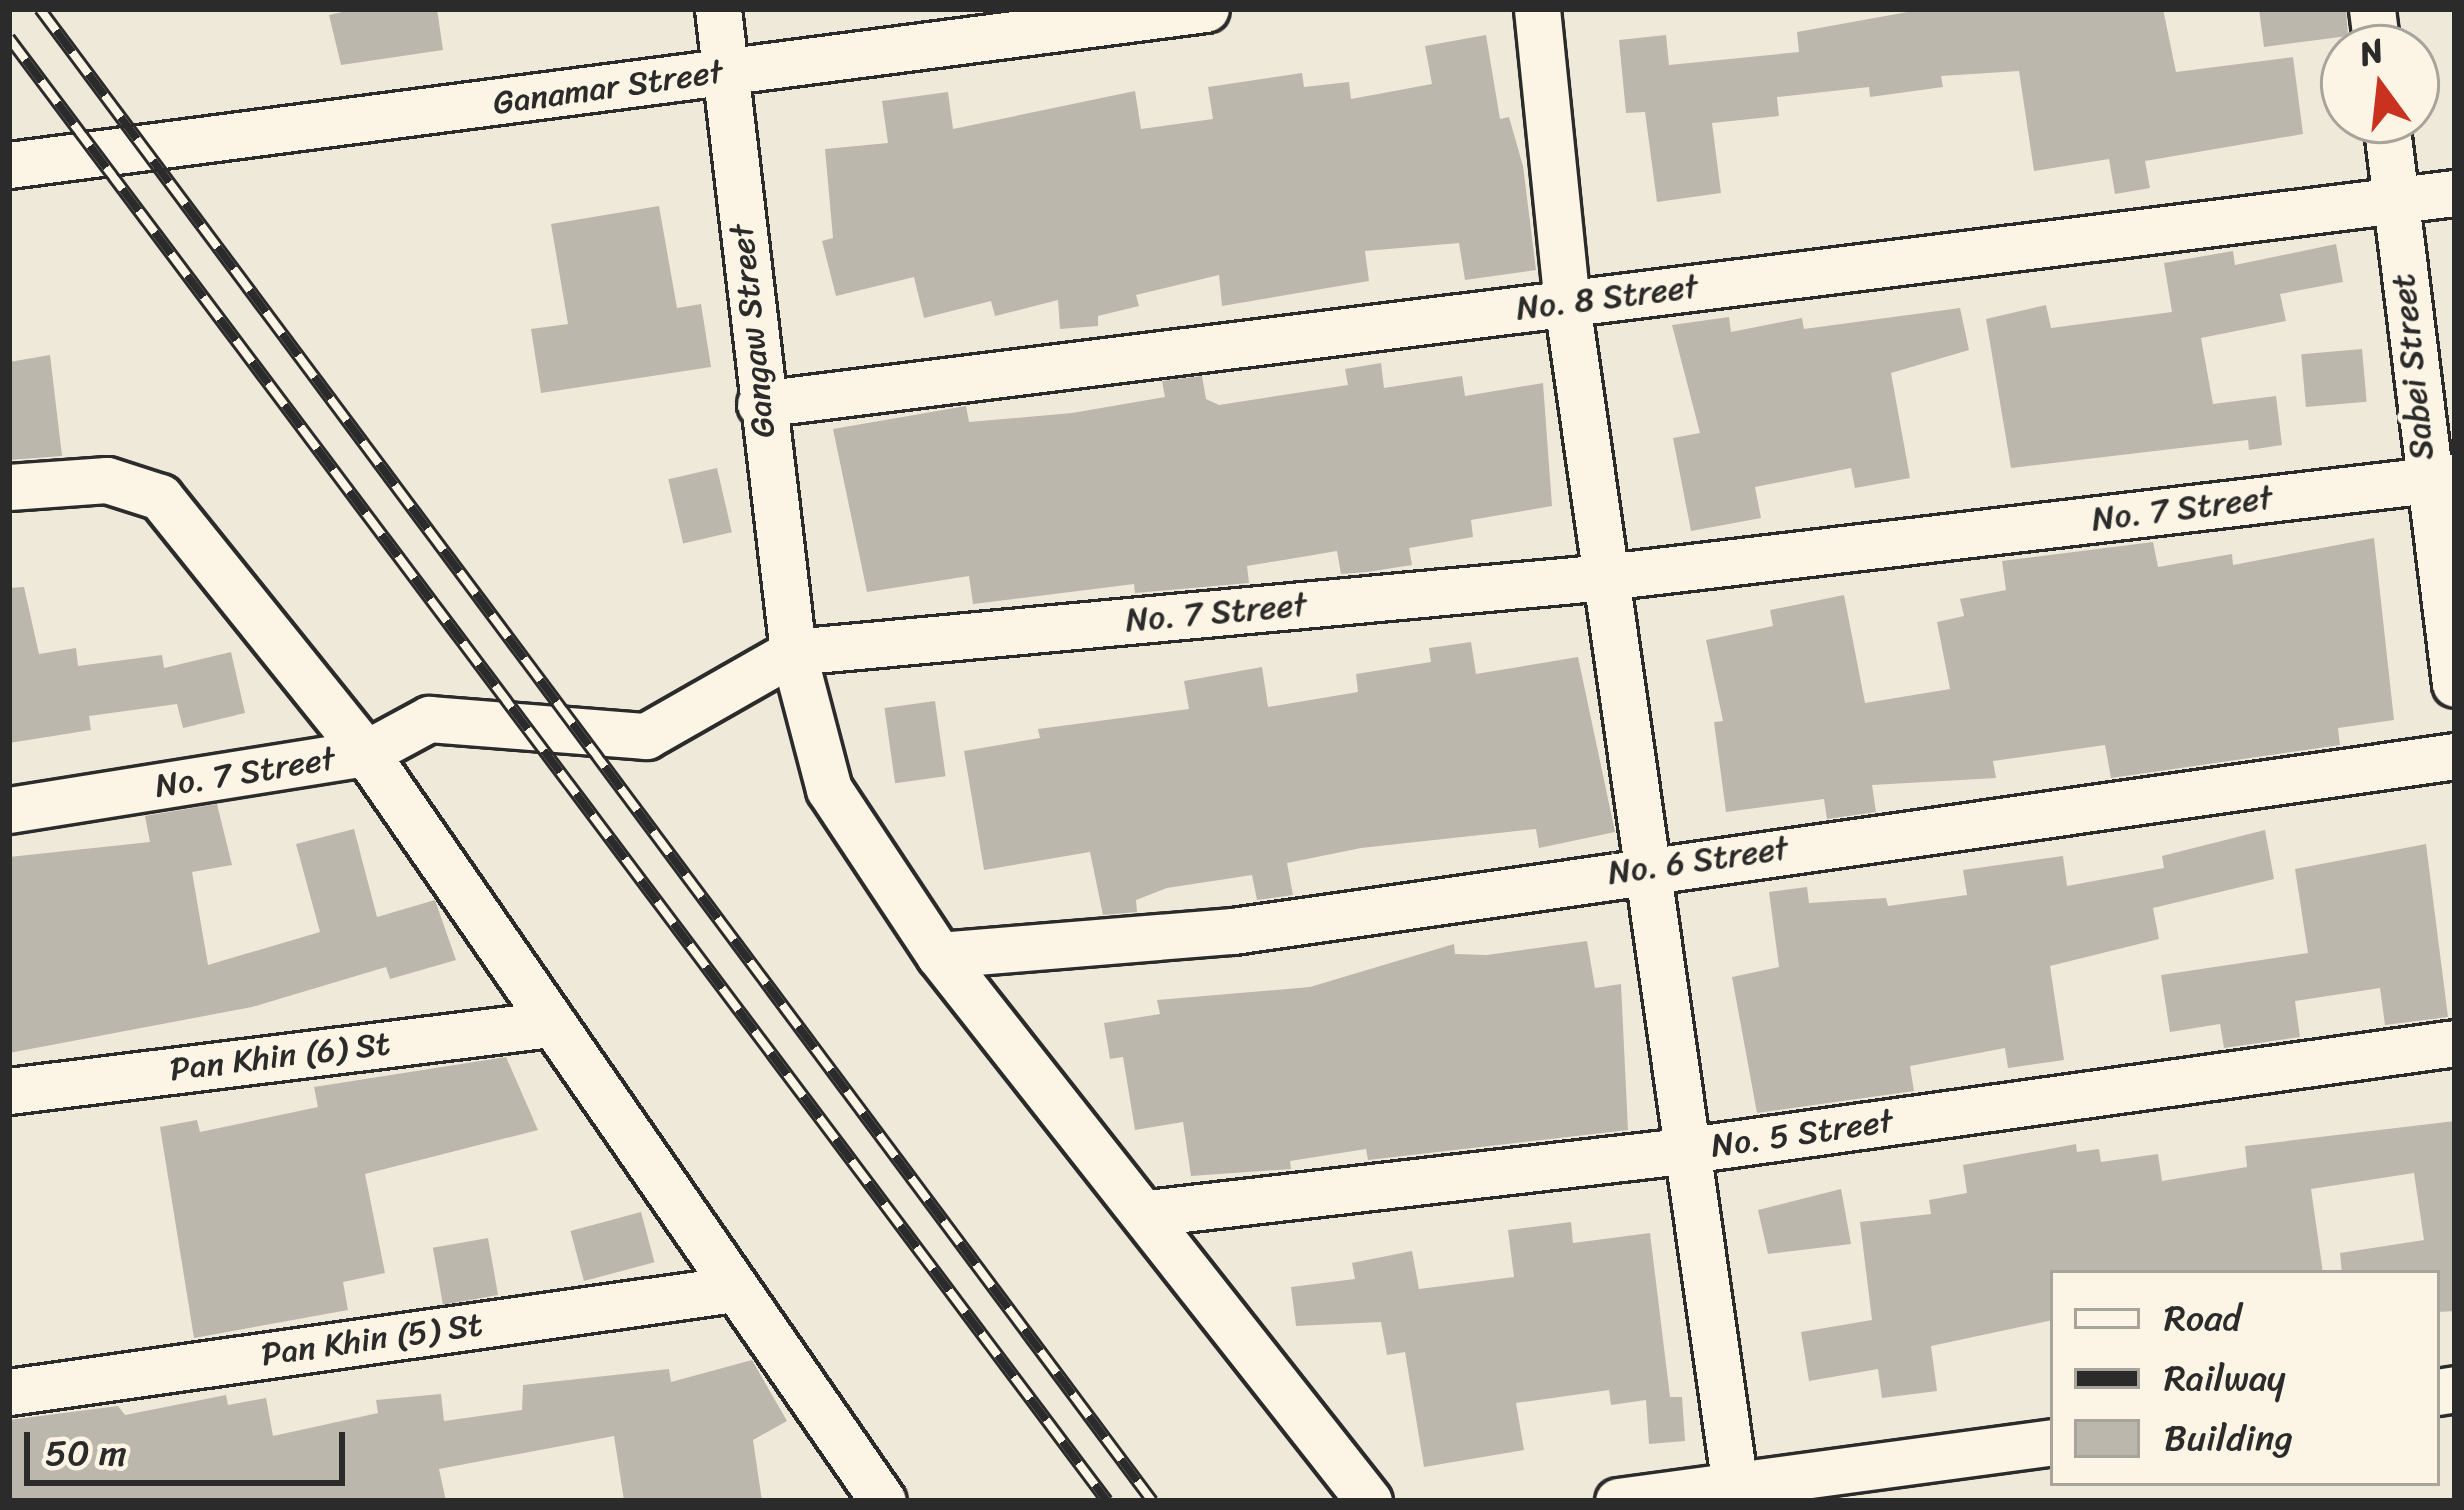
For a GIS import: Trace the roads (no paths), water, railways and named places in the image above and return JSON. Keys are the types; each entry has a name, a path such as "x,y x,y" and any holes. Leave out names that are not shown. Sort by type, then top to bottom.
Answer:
{"street":[{"name":"Gangaw Street","path":"718,9 760,404 793,652 839,809 939,955 1148,1213 1369,1501"},
{"name":"Ganamar Street","path":"9,165 1206,9"},
{"path":"1537,9 1567,302 1682,1151 1736,1492"},
{"name":"Sabei Street","path":"2389,144 2440,478 2455,684"},
{"name":"No. 8 Street","path":"760,404 2455,194"},
{"name":"No. 7 Street","path":"9,810 366,753 429,719 646,736 793,652 1606,577 2440,478"},
{"path":"9,487 107,480 160,497 366,753 883,1501"},
{"name":"No. 6 Street","path":"939,955 1233,931 1645,868 2455,756"},
{"name":"Pan Khin (6) St","path":"9,1091 551,1024"},
{"name":"No. 5 Street","path":"1148,1213 1682,1151 2455,1043"},
{"name":"Pan Khin (5) St","path":"9,1392 734,1289"},
{"path":"1618,1501 1736,1492 2050,1442"}],"railway":[{"path":"40,9 1152,1501"},
{"path":"9,38 1107,1501"}]}
